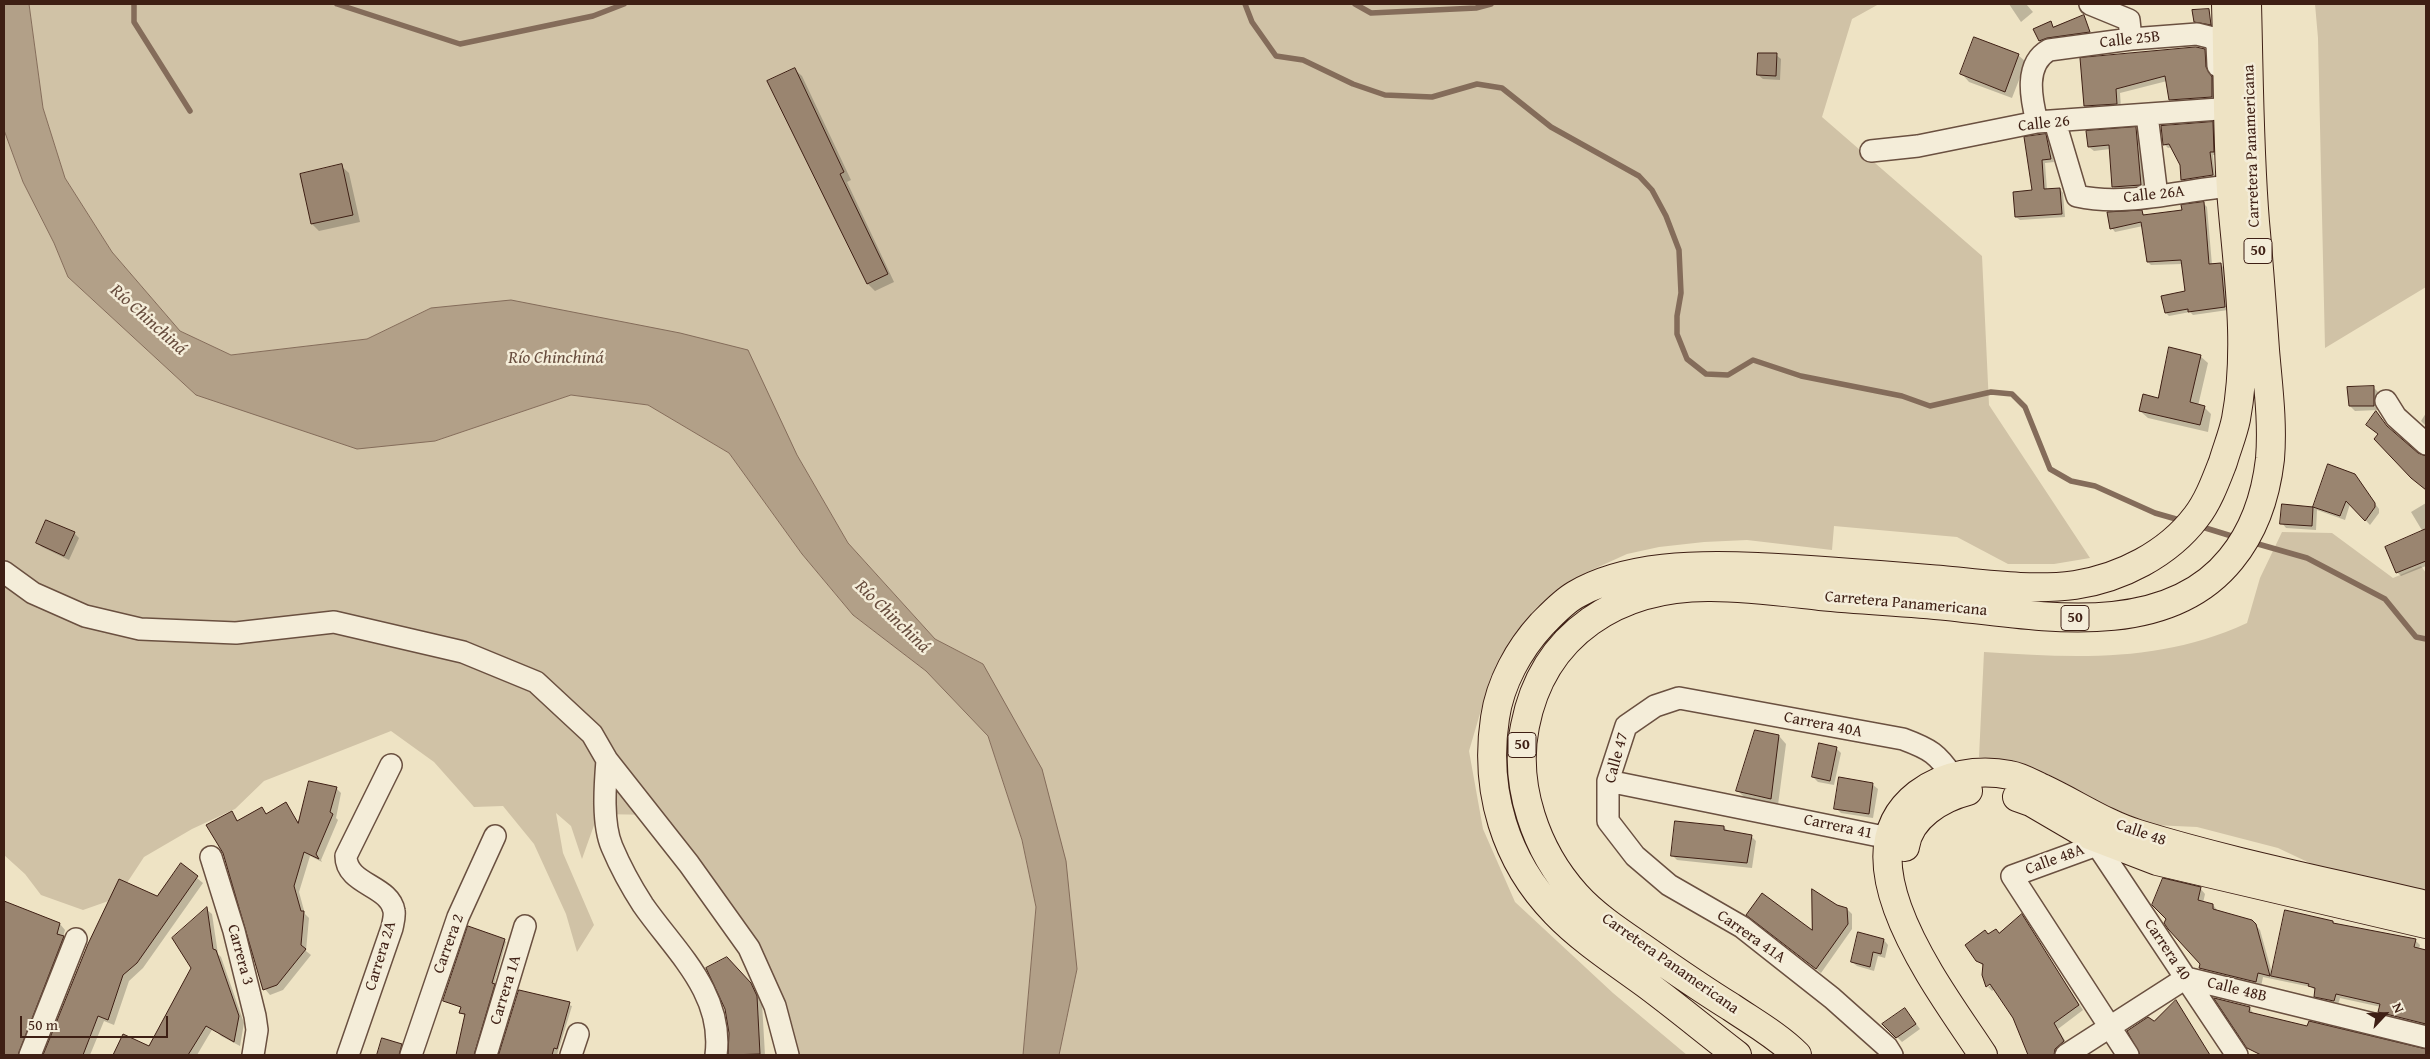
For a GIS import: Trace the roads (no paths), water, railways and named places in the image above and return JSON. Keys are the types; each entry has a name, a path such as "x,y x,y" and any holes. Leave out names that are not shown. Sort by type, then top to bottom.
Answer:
{"main road":[{"name":"Carretera Panamericana","path":"1737,1055 1585,938 1556,913 1517,861 1502,829 1495,799 1492,737 1501,693 1527,640 1572,596 1616,578 1705,564 2011,586 2074,585 2107,577 2142,563 2172,543 2199,515 2217,478 2236,422 2243,356 2225,187 2226,4"},
{"name":"Carretera Panamericana","path":"1797,1055 1754,1023 1614,928 1576,894 1554,864 1535,827 1525,796 1522,739 1527,715 1538,683 1551,659 1575,632 1603,612 1630,600 1663,591 1708,586 1944,606 2013,615 2074,618 2115,616 2148,610 2196,590 2216,576 2233,557 2248,533 2263,498 2270,456 2270,410 2251,158 2247,4"},
{"name":"Calle 48","path":"2426,904 2187,848 2138,834 2102,836 2066,799 2013,775 1980,772 1952,778 1922,791 1911,800 1892,826 1896,847 1906,840 1914,824 1928,810 1953,795 1981,790 1994,790 2026,800 2102,836 2183,869 2426,924"},
{"name":"Carrera 41","path":"1896,847 1889,882 1898,912 1919,954 1983,1055"},
{"path":"1896,847 1918,919 2001,1055"}],"street":[{"path":"2090,4 2129,20 2132,39"},
{"name":"Calle 25B","path":"2046,122 2030,92 2035,65 2041,55 2059,48 2132,39 2198,34 2213,38 2217,45 2220,109"},
{"path":"2220,109 2225,187"},
{"name":"Calle 26","path":"1870,151 1918,146 2046,122 2220,109"},
{"path":"2146,115 2157,196"},
{"name":"Calle 26A","path":"2046,122 2077,196 2092,200 2157,196 2225,187"},
{"path":"2386,401 2396,417 2426,444"},
{"path":"4,572 33,593 84,616 140,628 236,633 334,622 463,652 536,682 592,734 607,760 689,864 749,948 775,1006 788,1055"},
{"name":"Carrera 40A","path":"1679,698 1903,739 1928,748 1941,759 1952,778"},
{"name":"Calle 47","path":"1608,821 1608,780 1626,726 1655,706 1679,698"},
{"path":"607,760 604,798 611,846 642,904 698,978 712,1009 717,1046 716,1055"},
{"name":"Carrera 2A","path":"348,1055 392,928 394,911 387,898 359,879 348,866 346,856 391,765"},
{"name":"Carrera 41","path":"1608,780 1896,847"},
{"name":"Carrera 41A","path":"1608,821 1635,856 1669,885 1742,927 1832,998 1887,1047 1892,1055"},
{"name":"Carrera 2","path":"411,1055 458,917 495,836"},
{"name":"Calle 48A","path":"2102,836 2012,876 2110,1026"},
{"name":"Carrera 40","path":"2102,836 2186,978 2237,1055"},
{"name":"Carrera 3","path":"211,856 234,931 255,1016 257,1030 253,1055"},
{"name":"Carrera 1A","path":"486,1055 525,926"},
{"path":"30,1055 76,939"},
{"name":"Calle 48B","path":"2066,1055 2186,978 2426,1037"},
{"path":"2110,1026 2128,1055"},
{"path":"571,1055 578,1034"}],"water":[{"name":"Río Chinchiná","path":"4,4 29,4 43,108 65,178 112,252 180,331 231,355 367,339 431,308 511,300 680,333 748,350 797,455 848,543 935,639 983,664 1042,769 1066,861 1077,969 1059,1055 1023,1055 1036,907 1022,840 988,736 926,671 853,615 802,554 729,453 648,405 571,395 435,441 357,449 196,395 68,277 54,243 23,182 4,130"}],"waterway":[{"path":"134,4 134,22 190,111"},
{"path":"337,4 460,44 593,16 624,4"},
{"path":"1245,4 1252,22 1276,56 1303,60 1353,84 1385,95 1432,97 1477,84 1502,88 1551,127 1639,176 1652,190 1666,216 1679,250 1681,293 1677,316 1677,334 1687,359 1706,374 1728,375 1753,360 1801,376 1902,396 1930,406 1991,392 2012,394 2025,407 2050,469 2071,481 2095,486 2155,513 2183,521"},
{"path":"1355,4 1371,13 1476,8 1491,4"},
{"path":"2199,526 2238,538"},
{"path":"2251,542 2307,558 2385,599 2416,637 2426,639"}]}
